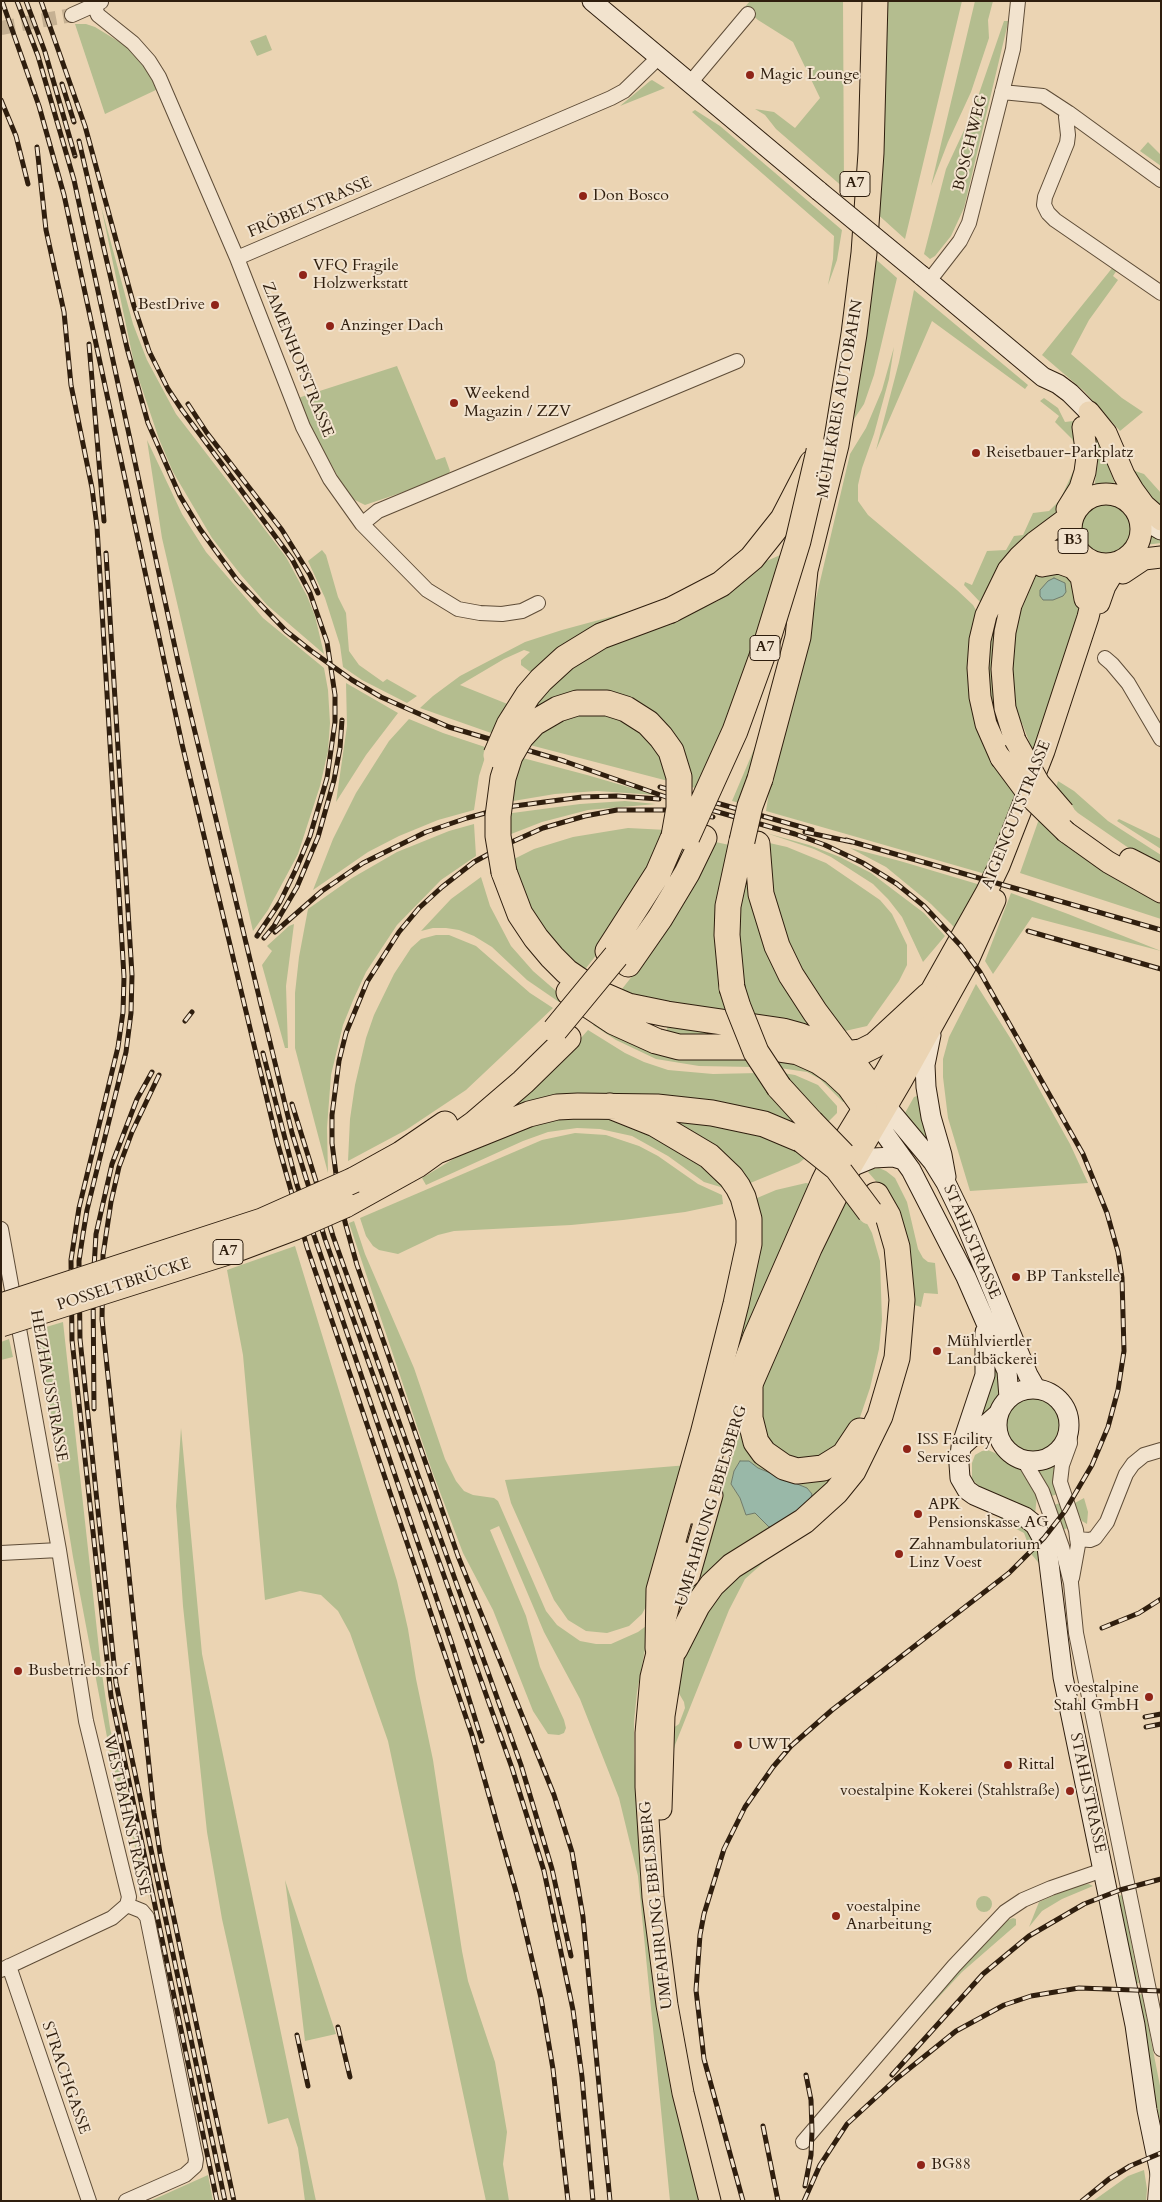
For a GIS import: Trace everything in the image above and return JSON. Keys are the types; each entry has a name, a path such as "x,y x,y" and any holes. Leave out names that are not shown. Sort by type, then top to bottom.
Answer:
{"highway":[{"name":"MÜHLKREIS AUTOBAHN","path":"689,837 748,741 806,570 823,504 832,425 837,345 854,195 858,107 859,1"},
{"name":"MÜHLKREIS AUTOBAHN","path":"689,837 735,731 766,648 798,541 819,451 832,425 854,334 864,253 872,144 875,1"},
{"path":"819,451 778,526 752,558 736,573 671,610 612,631 589,642 554,668 528,695 508,725 489,776 484,829 485,848 497,876 536,938 567,972 598,993 628,1006 801,1036 846,1054 861,1052 875,1044 928,996"},
{"path":"806,570 798,637 760,780 750,806 750,842 777,946 791,975 846,1054 875,1107"},
{"path":"618,957 658,874 689,837 679,808 679,777 671,752 661,736 648,723 626,709 607,703 577,704 558,709 534,724 521,737 510,756 503,778 498,816 497,876 505,916 528,952 554,980 594,1010 637,1034 678,1047 765,1047 798,1052 818,1061 834,1072 875,1107"},
{"path":"666,1649 712,1585 732,1566 804,1521 821,1507 853,1471 871,1437 888,1394 897,1358 902,1300 898,1247 888,1216 873,1204 837,1168 806,1131 756,1052 732,988 727,935 728,906 750,842"},
{"name":"A7","path":"356,1189 401,1154 465,1110 562,1034 590,990 618,957"},
{"name":"A7","path":"356,1189 437,1151 474,1124 523,1082 562,1034 618,957"},
{"path":"610,1106 655,1124 694,1146 721,1166 742,1196 749,1219 749,1244 703,1434 659,1590 666,1649"},
{"path":"437,1151 529,1114 557,1107 674,1108 736,1118 770,1127 806,1131"},
{"name":"POSSELTBRÜCKE","path":"1,1306 356,1189"},
{"name":"POSSELTBRÜCKE","path":"1,1324 234,1250 295,1227 356,1189"},
{"path":"750,1388 750,1418 756,1442 764,1453 784,1467 797,1471 823,1468 844,1455 852,1444 860,1431 876,1386 883,1350 887,1309 886,1273 873,1204"},
{"path":"1,1301 26,1298"}],"main road":[{"path":"1076,507 1087,457 1086,420 1102,426 1124,475 1133,490 1144,505 1161,520"},
{"path":"1076,507 1094,496 1116,495 1134,510 1141,526 1140,538 1134,550 1124,559 1105,586 1088,629"},
{"name":"B3","path":"1076,507 1019,557 1008,570 986,615 980,640 978,668 980,696 986,724 1001,758 1030,797 1068,825 1108,862 1161,892"},
{"name":"B3","path":"1076,507 1071,525 1071,535 1083,555"},
{"name":"B3","path":"1124,559 1106,564 1083,555 1052,551 1028,566 1008,617 1002,669 1006,708 1015,740 1039,783 1068,825 1161,875"},
{"name":"AIGENGUTSTRASSE","path":"875,1107 932,1025 980,935 1009,869 1053,756 1088,629 1094,592 1094,576 1083,555"},
{"path":"1088,629 1113,586 1126,570 1144,559 1161,556"},
{"path":"1021,581 1035,570 1048,564 1064,564 1073,568 1081,577 1084,588 1088,629"},
{"name":"AIGENGUTSTRASSE","path":"875,1107 928,996 986,893 999,866 1044,752 1088,629"},
{"name":"UMFAHRUNG EBELSBERG","path":"710,2201 672,2040 659,1953 653,1898 646,1787 646,1733 651,1677 666,1649 679,1614 700,1536 739,1413 811,1249 851,1167 875,1107"},
{"name":"UMFAHRUNG EBELSBERG","path":"724,2201 696,2090 672,1950 661,1819 666,1649 688,1531 709,1460 754,1336 836,1153 875,1107"}],"street":[{"path":"592,1 1043,376 1052,391 1086,420 1134,510 1161,530"},
{"name":"BOSCHWEG","path":"925,278 966,232 1014,39 1018,1"},
{"path":"72,15 98,3"},
{"name":"FRÖBELSTRASSE","path":"98,3 98,15 133,43 159,76 237,258 611,98 624,90 659,57"},
{"path":"690,83 748,14"},
{"path":"1002,92 1032,94 1051,100 1161,180"},
{"path":"1069,113 1066,117 1067,143 1045,197 1044,205 1048,213 1055,220 1161,293"},
{"name":"ZAMENHOFSTRASSE","path":"237,258 303,427 330,479 362,524 427,590 458,609 502,614 522,611 538,603"},
{"path":"362,524 378,511 737,361"},
{"path":"1124,559 1144,551 1161,549"},
{"path":"1105,658 1128,683 1161,739"},
{"path":"932,1025 925,1065 926,1087 931,1117 942,1155 946,1183"},
{"name":"STAHLSTRASSE","path":"875,1107 933,1211 985,1320 1007,1372 1004,1405"},
{"name":"STAHLSTRASSE","path":"875,1107 933,1162 946,1183 955,1200 1017,1351 1036,1389"},
{"path":"851,1167 873,1158 893,1157 903,1160"},
{"path":"933,1211 955,1200"},
{"name":"HEIZHAUSSTRASSE","path":"1,1229 4,1256 59,1550"},
{"name":"STAHLSTRASSE","path":"985,1320 985,1375 960,1456 960,1478 967,1490 974,1495 1025,1517 1035,1525 1047,1547 1060,1663 1135,2025 1142,2081 1159,2171"},
{"path":"993,1339 1002,1346 1017,1351"},
{"path":"960,1456 1004,1405 1020,1391 1036,1389 1048,1392 1059,1400 1065,1408 1070,1443 1062,1465 1060,1482 1077,1539 1076,1562 1071,1582"},
{"path":"1004,1405 997,1427 1002,1444 1013,1455 1023,1459 1033,1461 1056,1453 1067,1438 1069,1428"},
{"path":"960,1456 984,1443 1002,1444"},
{"path":"1077,1539 1090,1540 1095,1538 1107,1522 1126,1474 1144,1455 1161,1450"},
{"path":"1023,1459 1042,1491 1062,1547 1071,1582 1076,1633 1161,2049"},
{"path":"1,1553 59,1550"},
{"name":"WESTBAHNSTRASSE","path":"59,1550 86,1721 128,1889 127,1905 142,1912 147,1918 195,2151 195,2166 185,2175 126,2201"},
{"name":"STAHLSTRASSE","path":"803,2142 954,1966 1005,1912 1023,1900 1051,1888 1104,1870"},
{"path":"5,1968 112,1918 127,1905"},
{"name":"STRACHGASSE","path":"5,1968 89,2201"},
{"path":"1155,2201 1159,2171"}],"green space":[{"path":"750,1 843,1 844,188 776,129 765,115 755,109 774,112 795,128 820,98 793,42 758,20 744,8"},
{"path":"888,1 962,1 905,239 874,211 884,103"},
{"path":"975,1 993,1 988,20 989,38 971,92 948,142 931,186"},
{"path":"1004,21 1008,21 1007,27 964,208 951,236 935,256 930,259 924,254 946,169 973,111"},
{"path":"75,24 86,24 95,27 126,46 139,59 158,89 105,114"},
{"path":"266,35 272,50 257,56 250,41"},
{"path":"652,80 665,88 620,106 650,81"},
{"path":"695,110 720,126 842,230 837,260 828,285 833,259 834,236 692,112"},
{"path":"1148,142 1161,155 1161,166 1140,151"},
{"path":"101,206 133,324 147,360 176,414 286,557 307,596 315,616 324,654 267,605 241,575 212,538 173,472 159,439 135,368"},
{"path":"871,255 897,278 874,375 864,404 854,419 866,319"},
{"path":"1113,267 1117,270 1113,276 1118,280 1089,320 1071,354 1122,398 1143,412 1120,431 1084,391 1042,355"},
{"path":"914,290 1028,385 1025,389 932,321 876,450 899,362"},
{"path":"894,347 889,379 858,485 858,501 868,515 957,590 973,605 977,612 971,651 1020,800 989,875 766,811 773,766 814,607 850,454 866,428 882,390"},
{"path":"397,366 436,460 445,457 450,471 448,475 418,487 365,505 353,499 341,482 321,447 298,398"},
{"path":"1044,398 1058,408 1065,422 1073,421 1082,448 1067,504 980,602 964,585 965,582 972,585 987,551 1006,550 1014,536 1023,535 1033,513 1049,511 1060,500 1077,463 1077,451 1072,439 1055,422 1059,416 1040,401"},
{"path":"1092,429 1103,451 1116,487 1102,486 1094,489 1098,461 1097,447"},
{"path":"147,440 182,514 206,552 263,618 324,668 328,690 330,723 328,751 320,786 298,854 268,910 253,931 162,538"},
{"path":"1126,468 1144,474 1161,493 1161,514"},
{"path":"1107,502 1117,504 1125,510 1131,518 1133,528 1131,538 1125,546 1117,552 1107,554 1097,552 1089,546 1083,538 1081,528 1083,518 1089,510 1097,504"},
{"path":"1066,529 1068,544 1011,587 1010,742 998,734 988,707 988,634 1007,584"},
{"path":"1149,531 1161,535 1161,543 1145,545"},
{"path":"322,550 326,555 338,597 346,613 349,651 359,665 383,682 387,679 417,696 407,703 362,680 343,667 340,645 325,598 308,561"},
{"path":"785,553 762,627 699,789 688,786 645,711 545,706 528,710 542,693 587,654 718,601 737,587 762,563"},
{"path":"1060,567 1079,589 1080,611 1039,755 1032,749 1022,723 1018,723 1009,677 1012,634 1030,581 1040,572"},
{"path":"658,604 533,674 521,665 521,660 530,652 524,650 504,659 460,685 510,705 494,734 420,708 460,676 525,642"},
{"path":"346,683 398,713 366,755 336,802 347,726"},
{"path":"570,713 611,713 656,743 672,782 526,744 537,732"},
{"path":"409,719 488,748 479,776 474,810 438,820 399,836 368,852 313,890 333,839 356,793 389,741"},
{"path":"763,728 744,804 732,801"},
{"path":"519,757 656,795 597,791 555,794 507,802"},
{"path":"1058,781 1074,791 1108,821 1161,855 1161,866 1133,851 1078,813 1055,791"},
{"path":"625,801 656,804 588,810 542,822 506,836 505,814 580,804"},
{"path":"1039,819 1161,901 1161,919 1020,873"},
{"path":"1119,819 1161,839 1161,849 1117,821"},
{"path":"474,824 476,856 441,880 397,925 366,972 354,998 343,1025 331,1075 327,1128 328,1173 295,1048 295,993 299,957 308,909 352,878 397,852 449,831"},
{"path":"628,828 667,830 663,848 601,949 583,972 533,920 510,861 534,849 573,837"},
{"path":"766,833 809,845 840,857 871,873 924,913 945,936 923,962 902,917 873,884 831,857 814,849"},
{"path":"711,841 734,846 732,1017 618,994 637,970"},
{"path":"765,842 787,847 826,863 880,900 892,914 907,945 907,965 899,981 867,1026 845,1031 831,1024 778,926"},
{"path":"850,848 984,886 954,927 931,904 886,867"},
{"path":"751,856 827,1038 750,1021 742,993 737,887"},
{"path":"481,877 490,906 511,946 533,971 563,997 559,1002 527,980 492,947 474,936 459,930 446,928 433,928 421,931 451,899"},
{"path":"1011,893 1161,951 1032,917 993,974 985,961"},
{"path":"294,924 286,986 288,1048 285,1048 262,965 272,951 267,946 289,926"},
{"path":"436,935 449,935 476,946 530,993 553,1008 466,1090 406,1130 348,1161 350,1119 355,1085 366,1038 374,1015 394,974 411,948 421,939"},
{"path":"976,984 1014,1044 1070,1144 1088,1183 970,1191 948,1118 943,1077 943,1059 949,1037"},
{"path":"598,1018 748,1057 754,1067 699,1066 656,1059 616,1040 593,1025"},
{"path":"669,1021 741,1039 665,1037"},
{"path":"588,1030 625,1053 668,1070 713,1074 759,1073 802,1125 800,1131 743,1113 496,1120 556,1066"},
{"path":"774,1057 824,1077 846,1102 843,1102 820,1079 807,1072 773,1067"},
{"path":"777,1072 795,1075 818,1085 837,1106 837,1113 825,1125"},
{"path":"920,1095 935,1155 905,1113 914,1097"},
{"path":"650,1112 719,1120 809,1151 799,1163 743,1186"},
{"path":"548,1115 613,1116 695,1153 727,1189 704,1182 668,1156 632,1136 600,1129 577,1128 548,1132 523,1141 426,1185 422,1178 483,1141"},
{"path":"575,1133 606,1135 639,1146 658,1156 698,1184 722,1195 723,1204 685,1212 623,1220 571,1225 454,1231 438,1235 398,1254 379,1250 373,1246 366,1236 360,1218 542,1140"},
{"path":"879,1168 895,1178 907,1202 918,1249 923,1258 928,1262 935,1263 938,1294 924,1293 921,1307 908,1303 882,1188 868,1172"},
{"path":"806,1183 810,1184 749,1334 723,1376 750,1201 776,1190"},
{"path":"849,1196 860,1210 872,1233 880,1261 882,1320 879,1349 870,1388 858,1423 832,1457 795,1465 761,1439 757,1398 784,1329"},
{"path":"878,1209 885,1220 896,1259 898,1323 891,1369 868,1436 849,1466 830,1489 807,1510 750,1545 723,1566 693,1602 680,1632 697,1562 745,1409 747,1433 759,1455 777,1470 799,1476 824,1473 838,1466 857,1445 867,1428 883,1376 892,1316 890,1265 886,1244 874,1211","holes":["740,1461 749,1461 758,1468 807,1488 812,1494 810,1501 779,1524 769,1527 755,1512 746,1515 740,1498 731,1484 734,1471"]},
{"path":"354,1221 365,1254 414,1368 445,1459 456,1481 464,1491 473,1495 494,1498 498,1501 546,1611 557,1625 580,1641 596,1644 611,1644 638,1632 650,1623 637,1692 634,1722 638,1829 703,2201 670,2201 638,1876 619,1798 580,1699 544,1632 499,1526 490,1530 526,1616 540,1667 564,1720 566,1728 564,1733 559,1735 548,1734 533,1711 493,1610 463,1553 432,1471 349,1223"},
{"path":"295,1246 397,1581 408,1629 416,1679 433,1760 468,1981 495,2062 507,2132 503,2164 509,2201 486,2201 388,1741 350,1633 338,1611 321,1595 300,1591 265,1600 243,1355 227,1270"},
{"path":"63,1322 101,1667 110,1728 150,1903 110,1753 73,1557 36,1330"},
{"path":"9,1339 13,1357 1,1360 1,1342"},
{"path":"991,1353 1000,1367 1001,1395 995,1406 978,1426"},
{"path":"1027,1398 1037,1398 1052,1406 1058,1415 1060,1426 1058,1437 1052,1446 1037,1454 1027,1454 1016,1449 1009,1442 1004,1431 1004,1421 1009,1410 1016,1403"},
{"path":"181,1428 202,1654 316,2201 305,2201 298,2148 288,2118 268,2124 222,1919 207,1832 183,1606 176,1506"},
{"path":"988,1450 1002,1456 1026,1473 1037,1495 1035,1515 982,1490 972,1479 972,1463 975,1455"},
{"path":"1059,1455 1058,1494 1048,1497 1033,1465 1041,1464"},
{"path":"688,1465 649,1601 642,1614 629,1626 607,1633 586,1631 568,1620 554,1600 511,1503 505,1480"},
{"path":"1084,1498 1088,1512 1087,1524 1082,1521 1073,1504"},
{"path":"1063,1502 1073,1526 1060,1531 1051,1506"},
{"path":"995,1518 1006,1518 1025,1526 1038,1543 1043,1568 1032,1555 1024,1533"},
{"path":"782,1546 745,1579 729,1610 675,1745 669,1767 673,1728 679,1724 685,1708 684,1702 674,1685 675,1676 714,1591"},
{"path":"285,1880 336,2034 305,2041 293,1940"},
{"path":"1089,1884 1093,1886 1062,1899 1042,1911 1029,1927 1039,1902 1077,1885"},
{"path":"1122,1895 1139,1983 1132,1984 1114,1897"},
{"path":"984,1896 992,1904 984,1912 976,1904"},
{"path":"1013,1918 1016,1919 1016,1925 962,1972 890,2050 989,1940 1001,1923"},
{"path":"1142,1994 1161,2091 1161,2127 1134,1996"},
{"path":"1144,2170 1147,2189 1146,2201 1093,2201 1128,2176"},
{"path":"208,2175 213,2201 150,2201"}],"shaded area":[{"path":"1054,578 1065,583 1066,592 1063,596 1053,600 1043,600 1040,596 1040,590 1048,581"},
{"path":"740,1461 749,1461 758,1468 807,1488 812,1494 810,1501 780,1524 769,1527 755,1513 746,1515 740,1498 731,1484 734,1471"}],"tunnel":[{"path":"1,28 72,15"}],"railway":[{"path":"2,1 39,106 64,195 182,744 277,1141 307,1247 472,1735 517,1895 541,1998 553,2069 568,2201"},
{"path":"17,1 38,56 74,180 179,666 292,1133 325,1239 512,1768 544,1871 573,2010 582,2077 593,2201"},
{"path":"26,1 45,52 75,156"},
{"path":"41,1 85,126 134,306 149,351 168,389 182,410 292,559 310,593 327,642 335,695 335,722 327,778 310,836 296,869 280,902 257,936"},
{"path":"62,84 74,122"},
{"path":"1,100 16,136 28,184"},
{"path":"79,141 127,348 148,423 180,496 200,529 237,580 286,631 352,680 381,697 449,727 564,761"},
{"path":"37,147 46,230 64,312 71,385 92,488 97,527 124,977 123,1012 118,1047 79,1208 71,1260 72,1340 111,1696 217,2201"},
{"path":"89,344 104,521"},
{"path":"188,404 207,433 282,530 310,575 318,593"},
{"path":"106,553 132,975 131,1013 126,1052 87,1210 83,1234 79,1261 80,1339 116,1683 225,2201"},
{"path":"264,938 274,926 297,887 318,837 334,780 340,748 342,720"},
{"path":"558,759 669,798 795,834 825,845 863,863 897,884 924,906 961,946 980,972 1083,1154 1107,1213 1118,1252 1122,1278 1124,1351 1118,1390 1108,1427 1092,1465 1065,1511 1044,1538 1009,1573 832,1710 791,1746 773,1767 745,1807 724,1849 704,1914 700,1935 696,1990 704,2059 743,2201"},
{"path":"660,787 812,830"},
{"path":"275,932 322,891 363,863 426,832 507,807 582,797 617,796 659,799"},
{"path":"610,2201 583,1917 572,1852 554,1795 458,1556 357,1265 345,1222 337,1182 332,1143 332,1115 339,1061 346,1033 367,982 399,932 419,908 442,887 474,862 507,844 543,828 585,816 617,810 665,810 713,817"},
{"path":"805,832 852,842"},
{"path":"846,840 1161,930"},
{"path":"1028,931 1161,969"},
{"path":"185,1021 192,1012"},
{"path":"263,1053 297,1185 452,1644 482,1741"},
{"path":"94,1409 93,1285 96,1234 112,1164 137,1099 152,1072"},
{"path":"159,1075 132,1132 119,1167 111,1202 103,1255 102,1319 154,1813 160,1853 234,2201"},
{"path":"292,1104 333,1236 521,1765 552,1869 571,1956"},
{"path":"1102,1628 1139,1613 1161,1599"},
{"path":"1145,1717 1161,1714"},
{"path":"1146,1727 1161,1724"},
{"path":"892,2075 983,1974 1029,1936 1084,1904 1120,1890 1161,1879"},
{"path":"804,2201 820,2165 847,2124 895,2080 956,2031 1004,2005 1031,1996 1079,1988 1161,1991"},
{"path":"338,2027 350,2077"},
{"path":"297,2035 308,2086"},
{"path":"805,2186 811,2155 812,2131 811,2100 806,2075"},
{"path":"763,2126 778,2201"},
{"path":"1082,2201 1109,2179 1130,2166 1161,2153"}],"place":[{"name":"Magic Lounge","path":"750,75"},
{"name":"Don Bosco","path":"583,196"},
{"name":"VFQ Fragile Holzwerkstatt","path":"303,275"},
{"name":"BestDrive","path":"215,305"},
{"name":"Anzinger Dach","path":"330,326"},
{"name":"Weekend Magazin / ZZV","path":"454,403"},
{"name":"Reisetbauer-Parkplatz","path":"976,453"},
{"name":"BP Tankstelle","path":"1016,1277"},
{"name":"Mühlviertler Landbäckerei","path":"937,1351"},
{"name":"ISS Facility Services","path":"907,1449"},
{"name":"APK Pensionskasse AG","path":"918,1514"},
{"name":"Zahnambulatorium Linz Voest","path":"899,1554"},
{"name":"Busbetriebshof","path":"18,1671"},
{"name":"voestalpine Stahl GmbH","path":"1149,1697"},
{"name":"UWT","path":"738,1745"},
{"name":"Rittal","path":"1008,1765"},
{"name":"voestalpine Kokerei (Stahlstraße)","path":"1070,1791"},
{"name":"voestalpine Anarbeitung","path":"836,1916"},
{"name":"BG88","path":"921,2165"}]}
